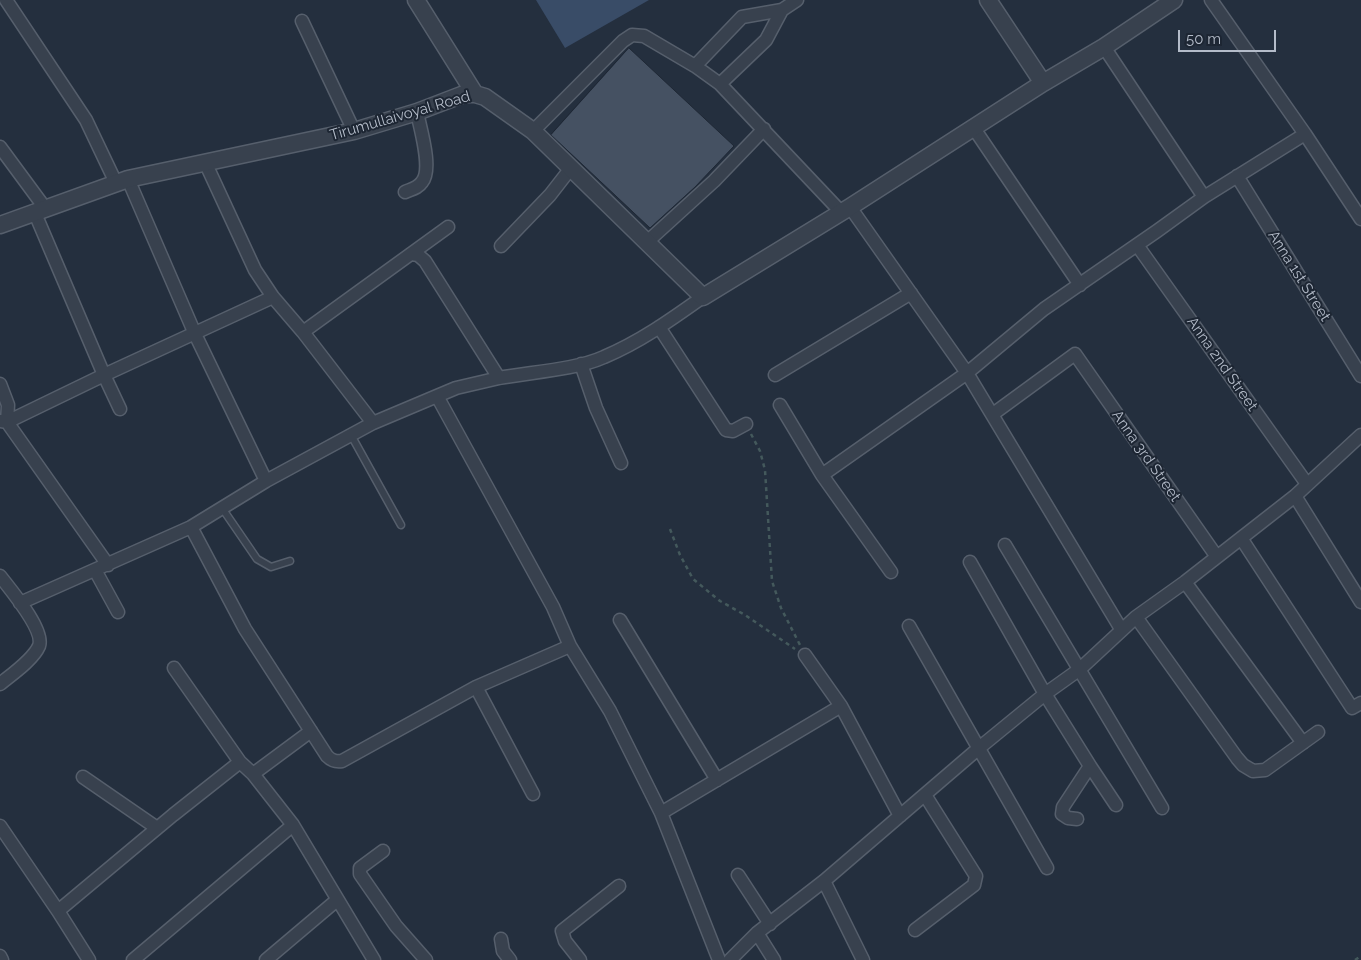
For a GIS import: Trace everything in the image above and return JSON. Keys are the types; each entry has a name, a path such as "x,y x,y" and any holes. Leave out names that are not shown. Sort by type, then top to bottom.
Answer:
{"street":[{"path":"6,0 86,120 122,181 266,481"},
{"path":"416,0 475,94"},
{"path":"696,66 742,17 782,10 797,0"},
{"path":"988,0 1043,83"},
{"path":"20,602 191,527 266,481 373,423 456,388 499,378 582,364 604,357 660,328 703,296 845,209 1043,83 1104,47 1174,0"},
{"path":"1211,0 1305,134 1356,199 1361,218"},
{"path":"720,84 766,40 782,10"},
{"path":"302,21 354,131"},
{"path":"533,130 623,41 632,36 644,36 696,66 720,84 845,209 911,293 967,373 1121,629"},
{"path":"1104,47 1204,196"},
{"name":"Tirumullaivoyal Road","path":"0,225 122,181 354,131 417,112 464,94 475,94 485,97 533,130 703,296"},
{"path":"405,192 417,187 424,180 426,166 425,148 417,112"},
{"path":"973,128 1080,285"},
{"path":"647,242 714,182 764,129"},
{"path":"822,475 967,373 1044,309 1204,196 1305,134"},
{"path":"0,147 39,210 104,375 120,410"},
{"path":"205,162 255,270 273,297 303,332 373,423"},
{"path":"501,246 550,195 571,168"},
{"name":"Anna 1st Street","path":"1237,176 1361,376"},
{"path":"303,332 448,228"},
{"name":"Anna 2nd Street","path":"1137,245 1307,484"},
{"path":"412,254 418,255 425,261 499,378"},
{"path":"775,375 911,293"},
{"path":"3,421 273,297"},
{"path":"660,328 726,430 733,431 746,424"},
{"name":"Anna 3rd Street","path":"992,414 1076,354 1217,557"},
{"path":"582,364 596,408 621,463"},
{"path":"0,384 8,405 3,421"},
{"path":"437,396 553,607 570,646 610,711 661,813 720,960"},
{"path":"780,405 822,475 891,572"},
{"path":"3,421 108,565"},
{"path":"730,960 757,933 824,881 979,748 1045,694 1080,669 1121,629 1185,582 1295,496 1361,435"},
{"path":"1295,496 1361,602"},
{"path":"191,527 245,628 327,756 336,762 342,761 476,687 570,646"},
{"path":"1241,538 1352,708 1361,703"},
{"path":"1005,545 1162,808"},
{"path":"970,562 1045,694 1116,805"},
{"path":"95,570 118,612"},
{"path":"0,576 20,602 40,640 38,648 25,664 0,684"},
{"path":"1185,582 1303,743"},
{"path":"1136,617 1243,764 1253,772 1265,770 1318,732"},
{"path":"620,620 717,780"},
{"path":"909,626 1047,868"},
{"path":"805,655 841,706 900,816"},
{"path":"174,668 240,762 253,774 293,825 374,960"},
{"path":"476,687 533,794"},
{"path":"661,813 841,706"},
{"path":"253,774 311,731"},
{"path":"58,911 157,828 240,762"},
{"path":"1077,819 1068,818 1062,814 1063,807 1090,766"},
{"path":"83,777 157,828"},
{"path":"914,930 974,885 976,881 976,876 925,795"},
{"path":"133,960 293,825"},
{"path":"0,826 89,960"},
{"path":"383,851 360,868 360,874 396,926 426,960"},
{"path":"738,875 770,924"},
{"path":"824,881 863,960"},
{"path":"580,960 565,941 562,931 619,886"},
{"path":"266,960 337,900"},
{"path":"757,933 774,960"},
{"path":"501,939 503,951 510,960"},
{"path":"0,956 2,960"}],"lane":[{"path":"351,435 401,525"},
{"path":"222,508 257,559 271,567 290,561"}],"path":[{"path":"746,424 760,452 765,470 772,581 781,608 805,655"},
{"path":"670,529 693,579 720,601 805,655"},
{"path":"1355,960 1361,956"}],"water":[{"path":"536,0 649,0 565,48"}],"building":[{"path":"629,48 734,146 695,187 650,228 551,135"}]}
